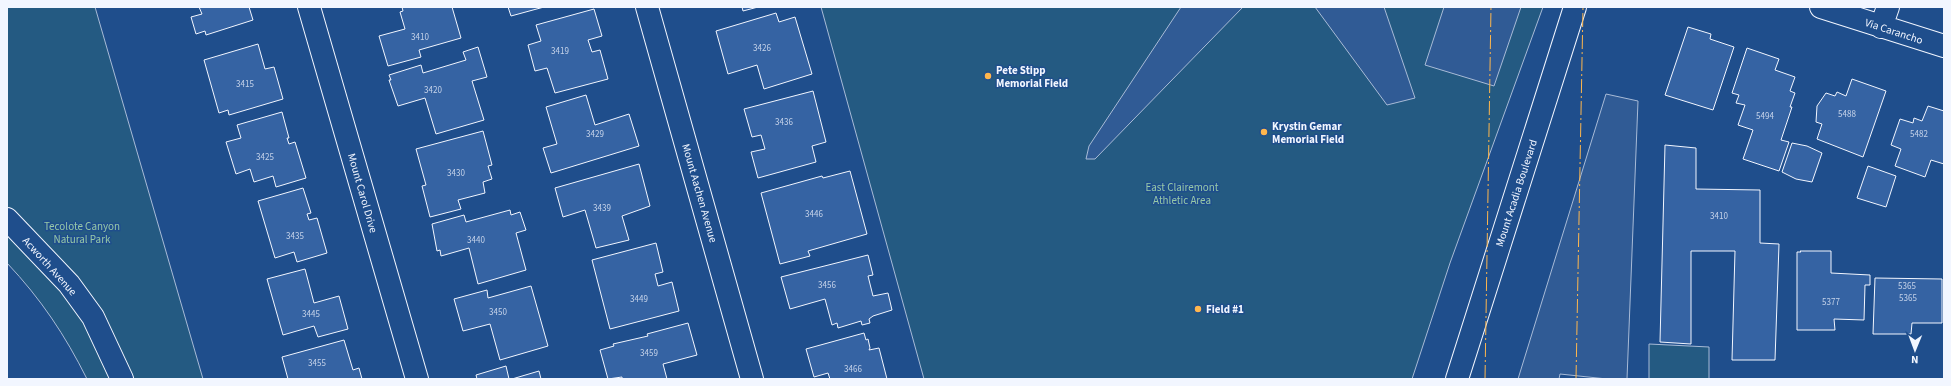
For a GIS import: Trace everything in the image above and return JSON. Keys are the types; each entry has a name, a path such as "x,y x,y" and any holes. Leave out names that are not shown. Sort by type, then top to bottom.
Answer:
{"street":[{"name":"Mount Carol Drive","path":"309,7 417,379"},
{"name":"Mount Aachen Avenue","path":"647,7 752,379"},
{"name":"Mount Acadia Boulevard","path":"1457,379 1575,7"},
{"name":"Via Carancho","path":"1821,7 1885,17 1944,46"},
{"name":"Acworth Avenue","path":"7,219 69,284 93,317 122,379"}],"green space":[{"name":"Tecolote Canyon Natural Park","path":"7,7 95,7 203,379 87,379 52,318 31,290 7,263"},
{"name":"East Clairemont Athletic Area","path":"821,7 1543,7 1450,263 1412,379 924,379"},
{"path":"1649,344 1709,347 1709,379 1649,379"}],"shaded area":[{"path":"1181,7 1243,7 1095,159 1086,159 1089,146"},
{"path":"1315,7 1384,7 1415,98 1387,105"},
{"path":"1444,7 1521,7 1494,86 1425,65"},
{"path":"1606,94 1638,101 1627,379 1607,379 1560,374 1559,379 1518,379"}],"building":[{"path":"199,7 249,7 253,20 206,35 205,31 196,34 191,17 202,14"},
{"path":"402,7 452,7 461,38 419,50 421,57 388,66 379,36 405,29 400,12 403,11"},
{"path":"508,7 544,7 511,16"},
{"path":"742,7 758,7 743,11"},
{"path":"594,9 602,36 588,40 592,52 600,50 608,79 555,93 547,68 535,71 528,45 541,41 536,25"},
{"path":"776,13 779,22 795,17 812,74 764,89 757,65 728,74 716,31"},
{"path":"1688,27 1711,34 1710,39 1734,47 1713,110 1665,95"},
{"path":"258,44 265,69 274,67 283,99 229,115 228,110 219,113 204,60"},
{"path":"478,47 487,77 472,81 484,120 436,134 425,98 398,106 389,80 391,80 389,75 421,65 423,73 466,60 463,52"},
{"path":"1747,48 1779,59 1775,70 1795,77 1790,91 1795,93 1790,107 1792,107 1781,140 1789,142 1779,171 1743,159 1753,130 1738,125 1745,105 1736,103 1739,95 1732,93"},
{"path":"1852,79 1886,91 1863,157 1817,139 1822,124 1816,122 1817,106 1826,93 1835,96 1837,92 1846,96"},
{"path":"813,91 826,142 812,146 816,162 758,178 751,152 765,149 761,135 752,137 744,109"},
{"path":"586,95 595,125 629,114 639,146 551,173 543,148 557,144 546,107"},
{"path":"1928,106 1944,111 1944,164 1931,160 1925,177 1895,166 1901,149 1891,145 1900,119 1913,123 1914,118 1922,121"},
{"path":"282,112 289,138 287,138 289,144 295,142 306,178 276,187 273,176 254,182 250,169 236,174 226,142 241,138 237,125"},
{"path":"483,131 492,165 488,166 492,179 483,182 485,193 458,200 461,209 430,217 422,186 426,185 416,149"},
{"path":"1792,143 1807,146 1822,153 1812,182 1796,179 1782,172"},
{"path":"1665,145 1696,148 1696,189 1760,190 1760,243 1779,244 1775,360 1732,360 1735,251 1691,251 1691,344 1660,342"},
{"path":"639,164 650,206 622,216 629,240 596,248 585,210 563,217 555,188"},
{"path":"1868,166 1896,176 1886,207 1857,198"},
{"path":"850,171 867,234 808,251 810,256 780,264 761,193 822,176 823,178"},
{"path":"303,188 311,213 307,214 309,220 317,218 327,253 297,262 294,252 275,258 258,201"},
{"path":"510,210 511,215 520,212 526,230 516,233 526,270 478,284 469,248 441,256 440,250 437,251 432,224 464,215 466,222"},
{"path":"656,243 663,272 655,274 658,286 672,282 679,311 610,329 592,260"},
{"path":"1800,251 1831,251 1831,273 1870,275 1870,285 1865,285 1864,320 1834,319 1835,330 1797,330 1797,252 1801,252"},
{"path":"868,255 873,275 868,276 873,296 888,293 892,310 873,316 869,319 870,323 862,325 861,321 838,328 837,323 832,325 825,299 790,309 781,277"},
{"path":"305,269 314,303 339,296 348,329 318,337 314,326 283,335 267,279"},
{"path":"1875,278 1942,279 1942,323 1912,323 1911,334 1873,334"},
{"path":"531,286 548,346 500,360 490,324 463,331 454,299 487,290 488,298"},
{"path":"688,323 697,355 663,364 667,379 622,379 622,377 608,379 600,350 614,346 613,344 648,336 647,334"},
{"path":"864,333 866,340 868,339 869,350 879,348 887,379 830,379 828,373 814,377 806,349"},
{"path":"344,340 353,370 359,368 362,379 288,379 282,357"},
{"path":"506,366 509,379 477,379 476,375"},
{"path":"539,371 541,379 512,379"}],"power":[{"path":"1485,379 1491,7"},
{"path":"1576,379 1583,7"}],"place":[{"name":"Pete Stipp Memorial Field","path":"988,76"},
{"name":"Krystin Gemar Memorial Field","path":"1264,132"},
{"name":"Field #1","path":"1198,309"}]}
